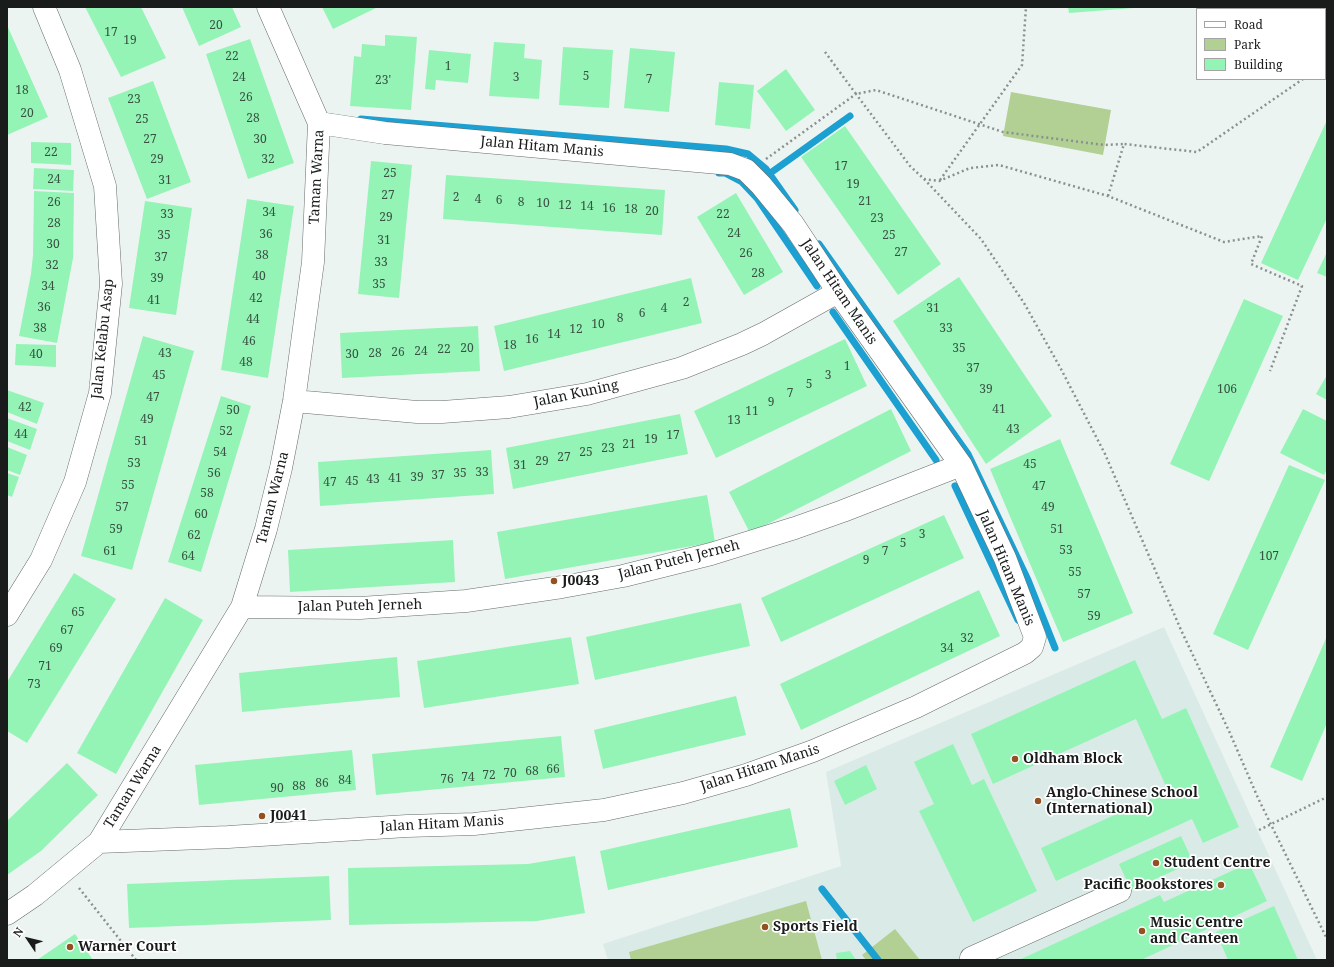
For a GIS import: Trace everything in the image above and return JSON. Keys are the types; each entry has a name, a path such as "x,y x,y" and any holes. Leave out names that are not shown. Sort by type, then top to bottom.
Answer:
{"street":[{"name":"Jalan Kelabu Asap","path":"7,615 41,560 75,482 100,393 111,284 105,186 70,70 44,7"},
{"name":"Taman Warna","path":"7,914 35,895 99,842 242,607 266,529 281,468 294,402 313,262 319,123 268,7"},
{"name":"Jalan Hitam Manis","path":"99,842 407,826 474,824 604,810 683,793 746,775 813,751 916,707 1024,653 1032,647 1036,637 1005,558 961,465 838,292 793,224 761,185 746,170 730,164 385,133 319,123"},
{"name":"Jalan Kuning","path":"294,402 417,412 442,412 509,407 587,394 682,368 729,349 763,334 838,292"},
{"name":"Jalan Puteh Jerneh","path":"242,607 360,608 466,601 562,587 615,577 711,554 795,528 844,511 961,465"},
{"path":"971,958 1120,890"}],"path":[{"path":"939,181 1022,65 1026,7"},
{"path":"824,52 910,166 981,239 1024,303 1061,369 1105,454 1181,630 1229,731 1271,825 1327,939"},
{"path":"762,162 856,94 876,90 1003,132 1104,145 1124,144 1196,152 1302,80"},
{"path":"1108,196 1124,144"},
{"path":"924,179 939,181 970,168 999,165 1108,196 1224,242 1262,236 1251,264 1302,286 1270,371"},
{"path":"1259,830 1327,797"},
{"path":"76,884 136,960"}],"shaded area":[{"name":"Anglo-Chinese School (International)","path":"1164,627 1317,960 608,960 603,944 841,866 826,772"}],"green space":[{"path":"1011,92 1111,110 1103,155 1003,136"},
{"name":"Sports Field","path":"806,901 822,960 631,960 629,952"},
{"path":"895,929 920,960 866,960 862,955"}],"building":[{"path":"85,7 141,7 166,58 121,77"},
{"path":"182,7 232,7 241,27 199,46"},
{"path":"322,7 378,7 333,29"},
{"path":"1068,7 1134,7 1134,8 1069,13"},
{"path":"7,25 48,117 7,135"},
{"path":"385,35 417,37 411,110 350,106 354,56 361,57 362,44 385,46"},
{"path":"250,39 294,163 248,179 206,54"},
{"path":"494,42 525,44 524,58 542,60 539,99 489,96"},
{"path":"563,47 613,50 609,108 559,105"},
{"path":"630,48 675,52 669,112 624,108"},
{"path":"429,50 471,54 468,83 436,80 435,90 425,89"},
{"path":"786,69 815,110 786,131 757,91"},
{"path":"153,81 191,182 147,199 108,98"},
{"path":"719,82 754,85 750,129 715,125"},
{"path":"1327,120 1327,218 1298,280 1261,263"},
{"path":"845,126 941,264 898,295 801,157"},
{"path":"31,142 71,143 71,165 31,163"},
{"path":"371,161 412,165 399,298 358,294"},
{"path":"34,168 74,170 73,191 33,189"},
{"path":"446,175 665,190 662,235 443,219"},
{"path":"34,191 74,193 73,258 57,343 19,336 31,274 33,255"},
{"path":"736,193 783,272 744,295 697,217"},
{"path":"247,199 294,206 268,378 221,370"},
{"path":"145,201 192,208 176,315 129,308"},
{"path":"1327,252 1327,277 1317,273"},
{"path":"959,277 1052,416 986,464 893,321"},
{"path":"691,278 702,323 504,371 494,326"},
{"path":"1244,299 1283,316 1209,481 1170,464"},
{"path":"478,326 480,371 342,378 340,333"},
{"path":"143,336 194,351 132,570 81,556"},
{"path":"845,339 867,386 716,458 694,411"},
{"path":"16,344 56,345 56,367 15,365"},
{"path":"1327,375 1327,400 1316,394"},
{"path":"7,390 44,403 37,424 7,412"},
{"path":"221,396 251,406 201,572 168,562"},
{"path":"891,409 911,451 750,533 729,492"},
{"path":"1303,409 1327,421 1327,469 1324,475 1280,453"},
{"path":"680,414 688,454 513,489 506,448"},
{"path":"7,418 37,429 30,450 7,441"},
{"path":"1060,439 1133,613 1063,642 990,469"},
{"path":"7,447 27,455 20,475 7,470"},
{"path":"491,450 494,494 320,506 318,462"},
{"path":"1289,465 1325,480 1248,650 1213,634"},
{"path":"7,473 19,477 12,497 7,495"},
{"path":"707,495 715,542 505,579 497,532"},
{"path":"944,515 964,558 781,642 761,598"},
{"path":"453,540 455,582 290,592 288,550"},
{"path":"74,573 116,599 27,743 7,731 7,682"},
{"path":"979,590 1000,636 801,730 780,684"},
{"path":"165,598 203,620 116,774 77,753"},
{"path":"741,603 750,646 595,680 586,637"},
{"path":"1327,636 1327,723 1302,781 1270,767"},
{"path":"571,637 579,684 424,708 417,661"},
{"path":"397,657 400,697 242,712 239,673"},
{"name":"Oldham Block","path":"1135,660 1162,719 1186,708 1239,827 1203,843 1192,819 1056,881 1041,848 1168,791 1136,719 993,784 971,734"},
{"path":"736,696 746,735 603,769 594,730"},
{"path":"561,736 565,777 376,795 372,754"},
{"path":"953,744 972,785 984,779 1037,891 973,922 919,811 934,804 914,762"},
{"path":"352,750 356,790 199,805 195,765"},
{"path":"67,763 98,795 41,851 7,875 7,821"},
{"path":"866,765 877,789 845,805 834,781"},
{"path":"790,808 798,847 608,890 600,851"},
{"name":"Student Centre","path":"1181,836 1193,862 1131,890 1119,864"},
{"path":"575,856 585,913 537,921 349,925 348,868 528,864"},
{"name":"Music Centre and Canteen","path":"1249,863 1267,901 1141,960 1019,960 1160,895 1164,902"},
{"path":"329,876 331,920 129,928 127,884"},
{"path":"1274,906 1298,960 1228,960 1216,932"},
{"name":"Warner Court","path":"75,934 93,960 37,960"},
{"path":"850,951 856,960 837,960 836,953"}],"waterway":[{"path":"769,174 850,116"},
{"path":"361,119 726,149 748,154 766,169 795,210"},
{"path":"719,173 725,173 742,182 757,198 817,286"},
{"path":"819,244 968,454 1028,580 1055,648"},
{"path":"833,312 936,460"},
{"path":"955,486 1018,620"},
{"path":"822,889 878,960"}],"place":[{"name":"J0043","path":"554,581"},
{"name":"Oldham Block","path":"1015,759"},
{"name":"Anglo-Chinese School (International)","path":"1038,801"},
{"name":"J0041","path":"262,816"},
{"name":"Student Centre","path":"1156,863"},
{"name":"Pacific Bookstores","path":"1221,885"},
{"name":"Sports Field","path":"765,927"},
{"name":"Music Centre and Canteen","path":"1142,931"},
{"name":"Warner Court","path":"70,947"}]}
